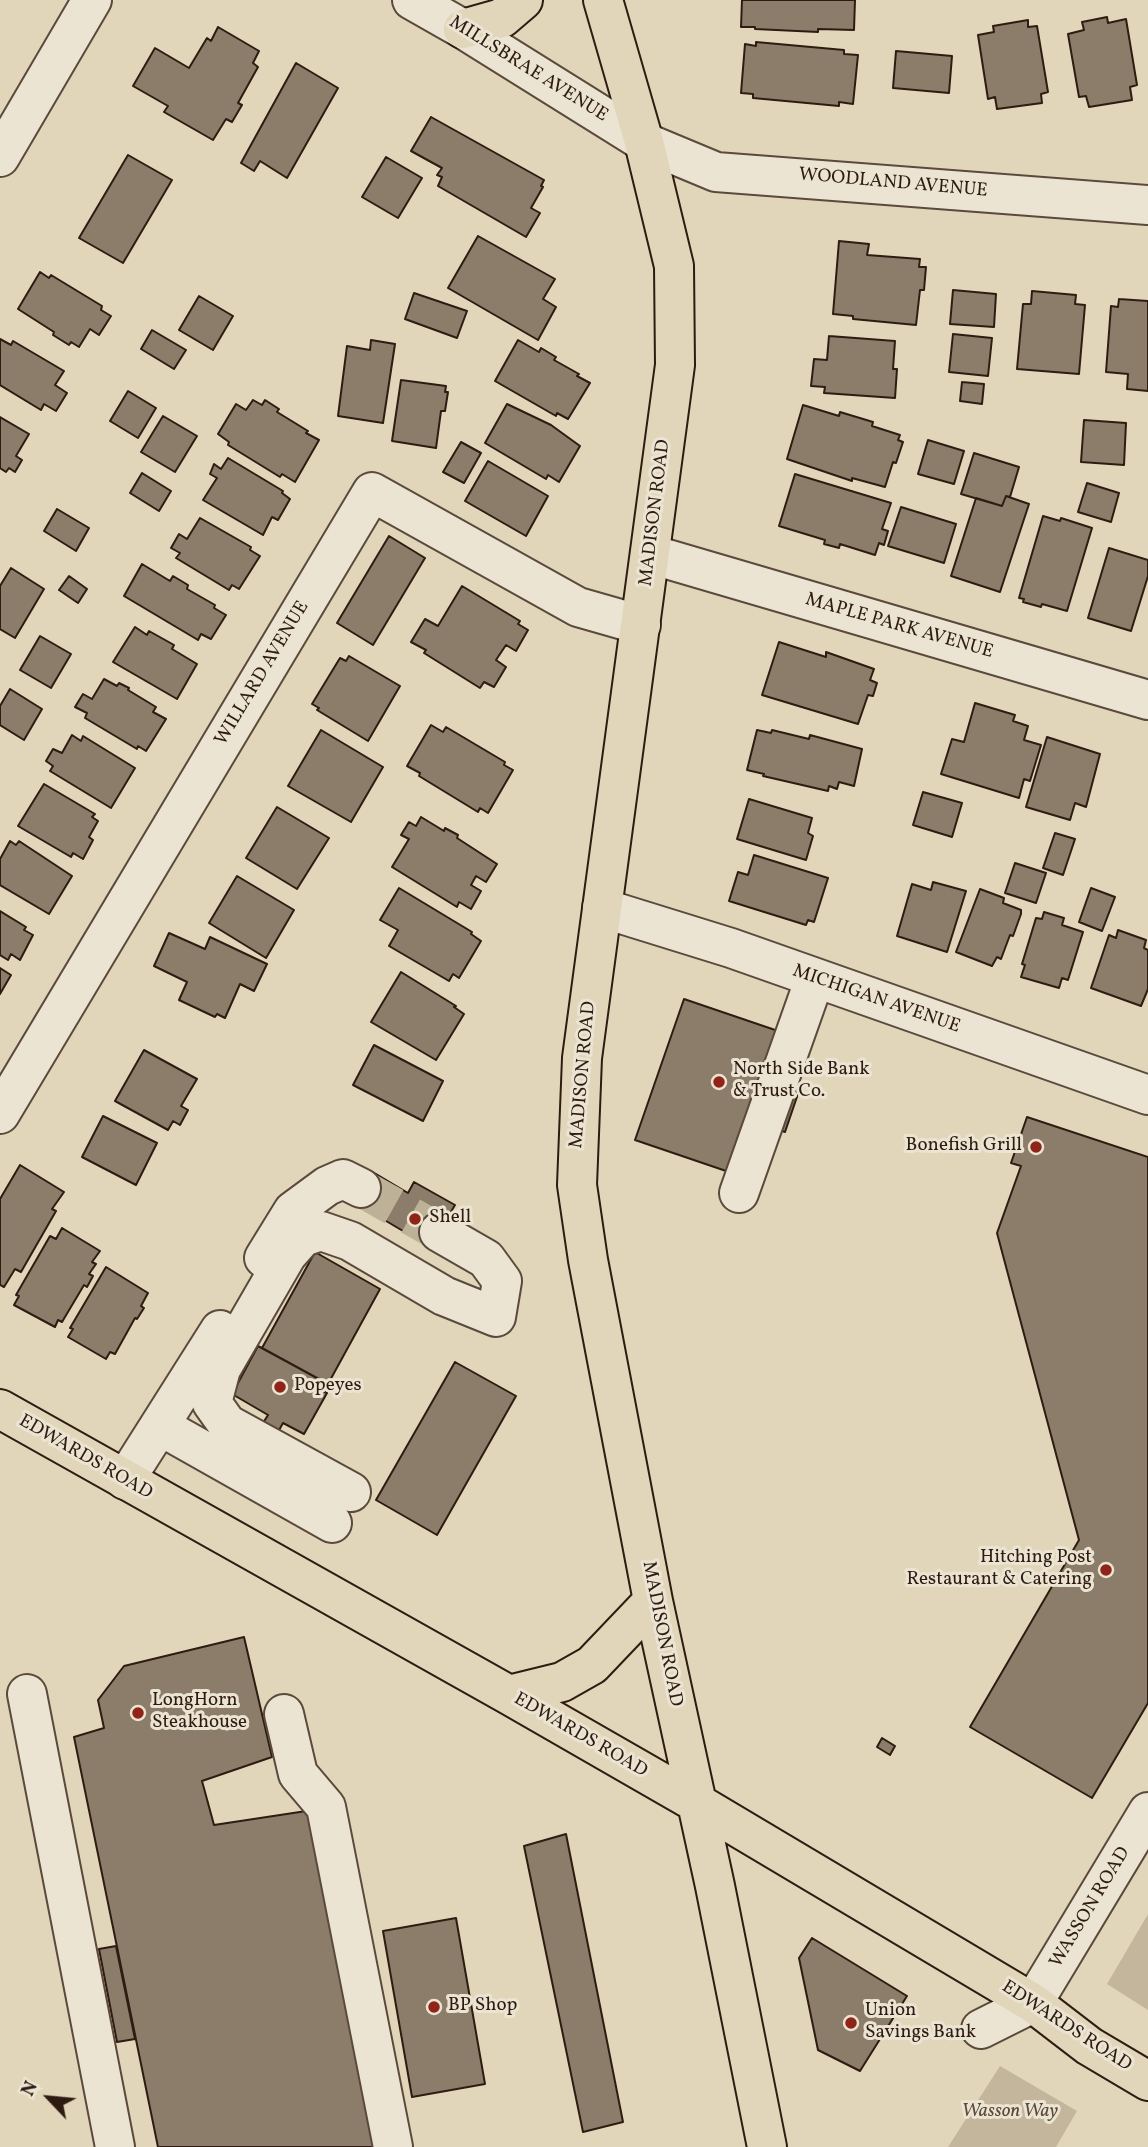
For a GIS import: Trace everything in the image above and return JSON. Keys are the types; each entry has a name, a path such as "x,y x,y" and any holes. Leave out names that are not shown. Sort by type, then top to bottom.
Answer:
{"main road":[{"path":"463,29 502,18 523,0"},
{"name":"MADISON ROAD","path":"603,0 674,266 675,365 582,1058 577,1185 593,1286 653,1601 697,1803 766,2147"},
{"name":"EDWARDS ROAD","path":"0,1409 697,1803 1034,2003 1089,2046 1148,2081"},
{"path":"509,1695 562,1682 592,1665 653,1601"}],"street":[{"path":"0,158 92,0"},
{"name":"MILLSBRAE AVENUE","path":"412,0 643,142"},
{"name":"WOODLAND AVENUE","path":"643,142 716,172 1148,205"},
{"name":"WILLARD AVENUE","path":"0,1114 372,492 579,607 641,625"},
{"name":"MAPLE PARK AVENUE","path":"650,554 1148,700"},
{"name":"MICHIGAN AVENUE","path":"602,908 720,945 1148,1095"},
{"path":"739,1193 815,978"},
{"path":"125,1480 293,1211 327,1186 343,1180 361,1188"},
{"path":"160,1426 342,1507 227,1424 212,1404 221,1369 287,1255 303,1237 321,1231 350,1241 444,1296 496,1317 502,1280 486,1259 439,1232"},
{"path":"27,1694 116,2147"},
{"path":"284,1714 298,1774 326,1807 393,2147"},
{"name":"WASSON ROAD","path":"1034,2003 1148,1812"},
{"path":"981,2029 1034,2003"}],"green space":[{"path":"1148,1914 1148,2010 1107,1984"},
{"name":"Wasson Way","path":"1000,2066 1077,2111 1056,2147 948,2147"}],"building":[{"path":"742,0 855,0 854,30 818,29 818,32 741,27"},
{"path":"1107,17 1108,23 1126,19 1137,85 1130,87 1132,100 1089,107 1086,96 1079,97 1068,34 1084,30 1082,22"},
{"path":"1028,20 1028,27 1037,26 1048,92 1041,94 1042,103 997,109 995,97 988,99 978,35 994,32 993,26"},
{"path":"218,27 259,51 253,63 258,67 238,103 242,105 232,122 226,119 213,140 164,112 168,106 133,86 155,48 189,68 207,38 211,41"},
{"path":"756,42 844,50 844,54 858,55 853,104 839,102 839,106 753,98 753,94 741,93 745,44 756,46"},
{"path":"896,51 952,56 949,93 893,88"},
{"path":"296,63 338,88 287,178 260,161 254,171 241,163"},
{"path":"431,117 544,180 531,208 540,213 526,237 438,186 442,177 437,175 442,168 411,151"},
{"path":"128,155 172,180 123,263 79,238"},
{"path":"386,157 422,178 398,218 362,197"},
{"path":"478,236 555,279 543,299 556,307 538,340 448,288"},
{"path":"839,241 869,244 867,255 920,259 919,267 926,267 916,325 853,319 853,316 833,314"},
{"path":"40,272 49,278 51,275 102,306 101,310 111,316 99,335 90,329 79,347 71,342 69,345 18,309"},
{"path":"953,290 996,294 994,327 950,324"},
{"path":"1032,291 1076,295 1075,304 1085,305 1079,374 1017,369 1023,304 1031,304"},
{"path":"414,293 467,311 457,338 405,319"},
{"path":"199,296 233,316 213,350 179,330"},
{"path":"1119,299 1148,301 1148,391 1127,389 1128,374 1106,372 1111,306 1118,307"},
{"path":"152,330 186,350 174,369 141,349"},
{"path":"953,334 992,338 988,376 949,372"},
{"path":"829,336 895,341 895,398 824,393 825,387 811,386 814,359 827,360"},
{"path":"0,339 11,345 13,341 64,371 55,385 67,393 56,411 44,404 41,410 0,385"},
{"path":"371,340 395,344 383,423 338,416 347,346 370,350"},
{"path":"518,340 539,352 541,348 556,357 554,360 590,383 568,419 557,413 556,416 495,381"},
{"path":"401,380 446,386 445,392 448,392 445,411 441,411 436,448 392,441"},
{"path":"962,382 984,384 982,404 960,401"},
{"path":"128,391 156,408 138,438 110,421"},
{"path":"253,400 262,405 265,400 279,409 277,412 319,440 295,482 282,474 280,477 228,445 229,442 218,434 236,404 246,410"},
{"path":"507,404 551,425 580,446 559,482 548,475 546,479 485,443"},
{"path":"803,405 839,416 840,412 873,422 872,426 900,435 898,440 903,442 885,487 852,478 852,481 787,459"},
{"path":"163,416 197,436 175,472 141,452"},
{"path":"0,417 29,434 16,456 22,460 15,472 9,468 6,472 0,468"},
{"path":"1084,420 1126,423 1124,465 1081,462"},
{"path":"928,440 964,451 954,484 918,474"},
{"path":"461,442 481,453 464,483 443,472"},
{"path":"974,453 1019,467 1010,497 1006,496 1002,506 961,494"},
{"path":"228,458 283,491 290,499 278,520 272,517 263,535 203,500 217,478 210,474 214,464 221,469"},
{"path":"488,461 548,496 526,536 465,501"},
{"path":"142,473 171,491 159,511 130,493"},
{"path":"795,474 891,503 882,529 888,531 884,545 879,543 875,555 840,544 839,548 824,544 825,540 779,526"},
{"path":"1087,483 1119,493 1111,522 1078,512"},
{"path":"1006,496 1029,504 1000,592 951,576 976,498 1002,506"},
{"path":"901,507 956,524 944,563 888,546"},
{"path":"57,509 89,528 76,551 44,531"},
{"path":"1043,516 1060,521 1061,518 1092,528 1067,611 1042,604 1041,607 1023,602 1024,599 1019,598"},
{"path":"200,518 251,547 250,550 260,556 239,589 232,585 229,590 176,558 180,553 171,548 179,534 187,539"},
{"path":"389,536 425,558 373,645 337,623"},
{"path":"1109,548 1148,560 1148,576 1131,631 1088,618"},
{"path":"142,564 170,581 173,576 188,585 187,589 215,605 214,608 226,615 211,639 201,634 198,640 124,596"},
{"path":"11,568 44,589 15,638 0,629 0,586"},
{"path":"69,576 87,589 78,603 59,590"},
{"path":"462,586 520,621 518,624 528,630 516,651 506,645 496,660 506,667 494,687 484,682 480,688 411,642 425,619 438,626"},
{"path":"135,627 147,635 149,631 174,645 172,649 197,664 177,699 113,662"},
{"path":"40,636 71,654 51,688 20,670"},
{"path":"779,642 826,657 826,652 874,669 870,680 877,683 873,696 868,695 858,724 762,695"},
{"path":"349,656 400,686 368,741 317,710 319,708 312,704 340,658 346,661"},
{"path":"104,679 117,686 119,683 129,688 128,690 156,707 153,712 166,719 146,751 138,746 137,749 85,718 87,713 75,707 83,694 92,699"},
{"path":"10,689 42,709 24,740 0,725 0,706"},
{"path":"975,703 1015,715 1013,721 1028,726 1024,740 1041,745 1030,781 1024,779 1019,798 941,774 952,739 964,742"},
{"path":"431,725 443,732 446,727 505,762 504,765 513,770 488,813 480,808 478,812 407,766"},
{"path":"321,730 383,767 351,822 288,786"},
{"path":"757,730 771,733 772,730 809,739 810,735 862,749 854,786 839,782 837,789 829,786 828,791 747,770"},
{"path":"72,735 81,741 83,736 135,768 111,808 50,771 53,766 46,761 53,749 62,753"},
{"path":"1047,737 1100,754 1086,807 1075,803 1070,820 1026,807"},
{"path":"44,784 95,814 92,817 98,821 89,837 93,840 83,859 73,853 71,857 18,826"},
{"path":"923,792 962,803 952,837 913,825"},
{"path":"749,799 812,818 808,833 813,836 806,860 737,839"},
{"path":"277,807 329,838 297,889 246,858"},
{"path":"421,817 444,831 445,828 458,835 457,838 497,864 486,882 476,876 471,885 481,891 471,909 459,902 457,907 392,867 409,839 401,835 409,822 416,826"},
{"path":"1055,833 1075,839 1063,875 1043,868"},
{"path":"10,841 16,845 19,841 72,876 49,914 0,885 0,859"},
{"path":"754,855 828,878 814,922 808,920 806,925 729,901 738,872 748,875"},
{"path":"1015,863 1046,873 1036,903 1005,893"},
{"path":"237,876 294,910 266,958 209,923"},
{"path":"933,882 966,891 947,952 897,936 912,884 931,890"},
{"path":"399,888 472,932 471,934 481,941 459,978 453,974 449,981 389,946 398,930 380,920"},
{"path":"1091,888 1115,897 1102,931 1079,922"},
{"path":"980,889 1004,898 1003,903 1021,910 1013,936 1010,935 1001,959 997,957 992,966 956,952"},
{"path":"0,911 26,927 24,930 33,935 20,960 11,954 8,960 0,955"},
{"path":"1044,912 1064,918 1062,925 1083,932 1068,980 1062,978 1059,988 1021,977 1025,965 1022,964 1036,918 1042,919"},
{"path":"1118,930 1146,940 1144,948 1148,950 1148,989 1141,1006 1091,988 1109,935 1116,938"},
{"path":"169,933 205,949 210,937 267,964 254,991 240,984 225,1018 217,1014 215,1017 179,1000 187,982 154,966"},
{"path":"0,968 11,975 0,994"},
{"path":"401,972 456,1006 454,1007 464,1014 436,1060 371,1022"},
{"name":"North Side Bank & Trust Co.","path":"684,999 781,1032 766,1077 800,1088 785,1132 751,1120 732,1173 635,1140"},
{"path":"374,1045 443,1081 423,1121 353,1085"},
{"path":"144,1050 197,1079 181,1106 188,1110 180,1125 173,1121 168,1130 115,1101"},
{"path":"103,1116 157,1143 136,1185 82,1157"},
{"path":"1027,1117 1148,1157 1148,1703 1092,1798 970,1727 1079,1540 997,1233 1021,1166 1011,1163"},
{"path":"20,1165 64,1192 52,1209 56,1211 21,1272 15,1269 4,1287 0,1285 0,1199"},
{"name":"Shell","path":"371,1171 408,1193 414,1182 455,1205 430,1247 354,1202"},
{"path":"62,1228 100,1251 92,1262 96,1264 89,1274 93,1276 87,1287 84,1285 62,1322 58,1320 55,1327 14,1305 19,1296 16,1295 50,1236 56,1239"},
{"path":"315,1252 380,1289 328,1384 262,1348"},
{"path":"106,1267 148,1293 141,1306 144,1308 137,1319 135,1318 115,1354 110,1352 106,1359 68,1337 73,1329 70,1328"},
{"name":"Popeyes","path":"258,1346 328,1384 323,1391 327,1393 304,1434 283,1423 278,1432 263,1423 268,1415 232,1394"},
{"path":"455,1362 516,1396 437,1535 376,1500"},
{"path":"244,1637 272,1757 202,1781 214,1825 313,1810 386,2147 158,2147 74,1737 104,1728 98,1700 124,1666"},
{"path":"882,1738 895,1746 890,1755 877,1747"},
{"path":"566,1834 623,2122 583,2132 524,1846"},
{"name":"BP Shop","path":"456,1918 485,2084 412,2097 383,1931"},
{"name":"Union Savings Bank","path":"812,1938 907,1996 860,2071 818,2050 799,1958"},
{"path":"116,1946 135,2039 117,2042 99,1949"}],"tunnel":[{"path":"361,1188 439,1232"}],"place":[{"name":"North Side Bank & Trust Co.","path":"719,1082"},
{"name":"Bonefish Grill","path":"1036,1147"},
{"name":"Shell","path":"415,1219"},
{"name":"Popeyes","path":"280,1387"},
{"name":"Hitching Post Restaurant & Catering","path":"1106,1570"},
{"name":"LongHorn Steakhouse","path":"138,1713"},
{"name":"BP Shop","path":"434,2007"},
{"name":"Union Savings Bank","path":"851,2023"}]}
